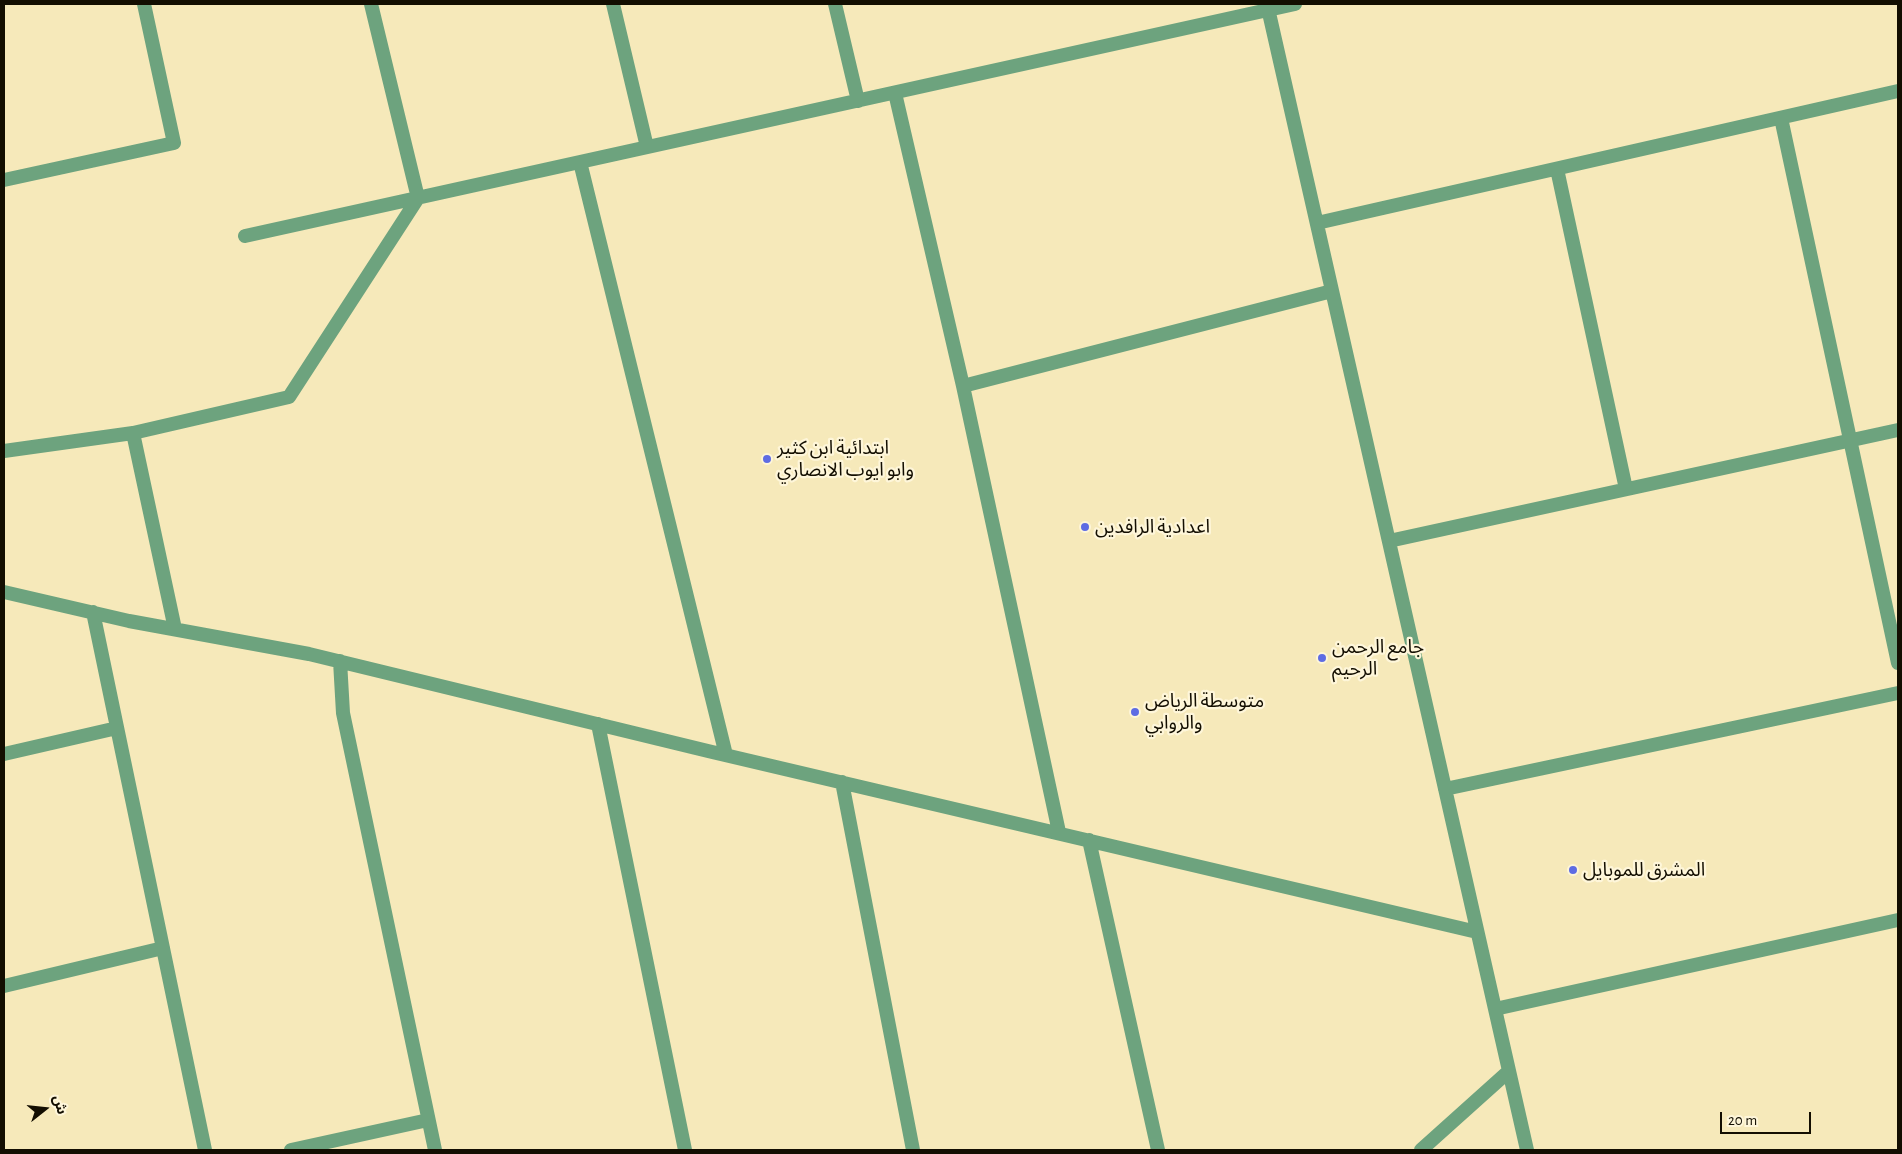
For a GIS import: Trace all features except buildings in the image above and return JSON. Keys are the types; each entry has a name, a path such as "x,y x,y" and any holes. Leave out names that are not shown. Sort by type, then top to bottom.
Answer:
{"street":[{"path":"4,180 174,143 144,4"},
{"path":"4,451 133,433 289,397 418,198 371,4"},
{"path":"613,4 647,147"},
{"path":"835,4 858,101"},
{"path":"245,236 895,93 1268,7 1295,4"},
{"path":"1268,7 1526,1150"},
{"path":"1317,223 1898,91"},
{"path":"895,93 962,386 1058,832"},
{"path":"1781,118 1898,663"},
{"path":"580,162 726,755"},
{"path":"1557,169 1626,489"},
{"path":"962,386 1332,291"},
{"path":"1389,541 1898,430"},
{"path":"133,433 175,629"},
{"path":"4,592 175,629 340,661 726,755 1477,932"},
{"path":"93,612 204,1150"},
{"path":"340,661 343,714 435,1150"},
{"path":"1445,789 1898,693"},
{"path":"598,724 685,1150"},
{"path":"4,754 117,728"},
{"path":"842,782 913,1150"},
{"path":"1089,840 1158,1150"},
{"path":"1495,1009 1898,920"},
{"path":"4,986 163,948"},
{"path":"1421,1150 1509,1071"},
{"path":"291,1150 428,1120"}],"place":[{"name":"ابتدائية ابن كثير وابو ايوب الانصاري","path":"767,459"},
{"name":"اعدادية الرافدين","path":"1085,527"},
{"name":"جامع الرحمن الرحيم","path":"1322,658"},
{"name":"متوسطة الرياض والروابي","path":"1135,712"},
{"name":"المشرق للموبايل","path":"1573,870"}]}
